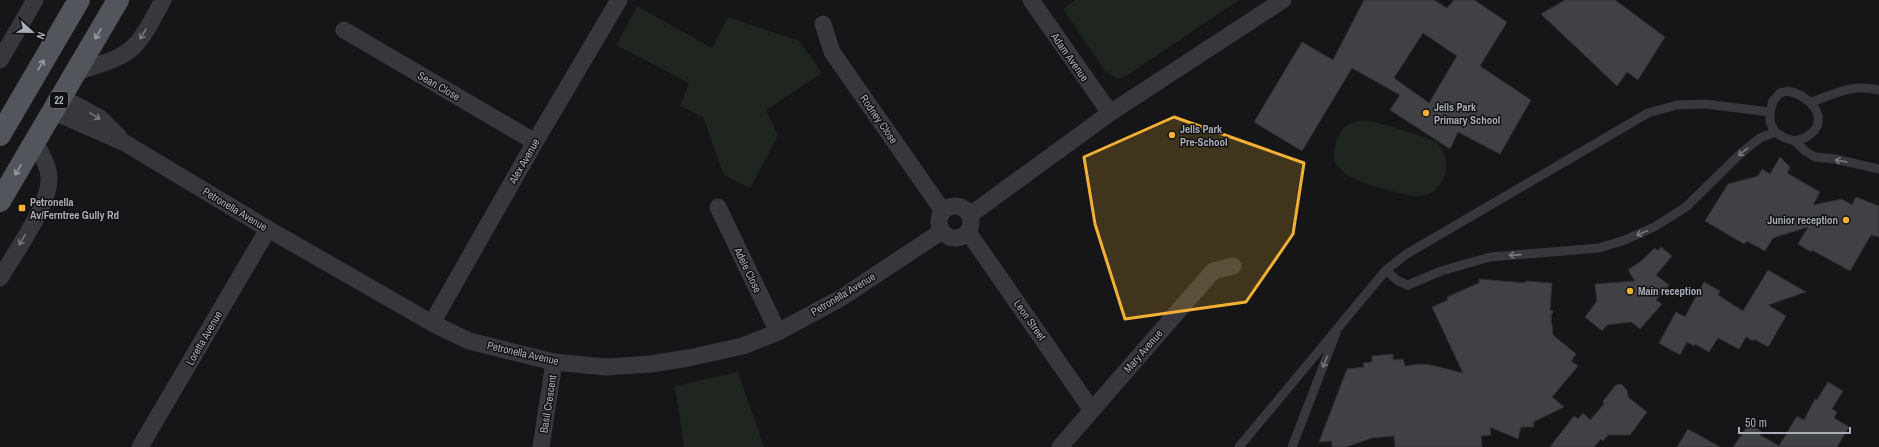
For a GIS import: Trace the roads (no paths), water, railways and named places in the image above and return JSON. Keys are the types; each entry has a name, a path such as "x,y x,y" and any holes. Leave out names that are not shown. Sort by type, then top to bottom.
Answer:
{"main road":[{"path":"0,135 79,0"},
{"name":"22","path":"0,200 118,0"},
{"path":"28,88 57,104"}],"street":[{"path":"0,60 35,0"},
{"path":"76,72 109,60 130,50 141,38 163,0"},
{"name":"Alex Avenue","path":"432,323 535,142 619,0"},
{"name":"Adam Avenue","path":"1031,0 1110,114"},
{"path":"970,215 1110,114 1283,0"},
{"name":"Rodney Close","path":"823,24 832,52 943,211"},
{"name":"Sean Close","path":"344,30 535,142"},
{"name":"Petronella Avenue","path":"57,104 100,118 125,142 268,229 432,323 469,341 554,362 606,367 651,364 688,358 743,346 778,332 841,298 942,231"},
{"path":"0,278 37,215 45,200 48,189 50,178 48,168 35,141"},
{"name":"Adele Close","path":"718,207 778,332"},
{"path":"947,207 963,207 970,215 972,221 968,232 964,236 954,238 942,231 939,225 943,211 947,207"},
{"name":"Loretta Avenue","path":"140,447 268,229"},
{"name":"Leon Street","path":"968,232 1092,409"},
{"name":"Mary Avenue","path":"1060,447 1213,271 1233,266"},
{"name":"Basil Crescent","path":"541,447 554,362"}],"lane":[{"path":"1812,102 1854,87 1867,87 1879,90"},
{"path":"1795,141 1806,138 1813,132 1818,123 1818,114 1812,102 1797,93 1788,90 1780,94 1773,101 1770,112 1770,122 1775,132 1785,138 1795,141 1804,151 1815,157 1835,159 1879,169"},
{"path":"1239,447 1386,270 1405,255 1648,113 1677,105 1705,104 1770,112"},
{"path":"1386,270 1398,281 1408,285 1440,271 1490,257 1599,248 1625,240 1654,227 1686,207 1740,154 1760,138 1775,132"},
{"path":"1292,447 1339,326"}],"place":[{"name":"Jells Park Primary School","path":"1426,113"},
{"name":"Jells Park Pre-School","path":"1172,135"},
{"name":"Petronella Av/Ferntree Gully Rd","path":"22,208"},
{"name":"Junior reception","path":"1846,220"},
{"name":"Main reception","path":"1630,291"}]}
